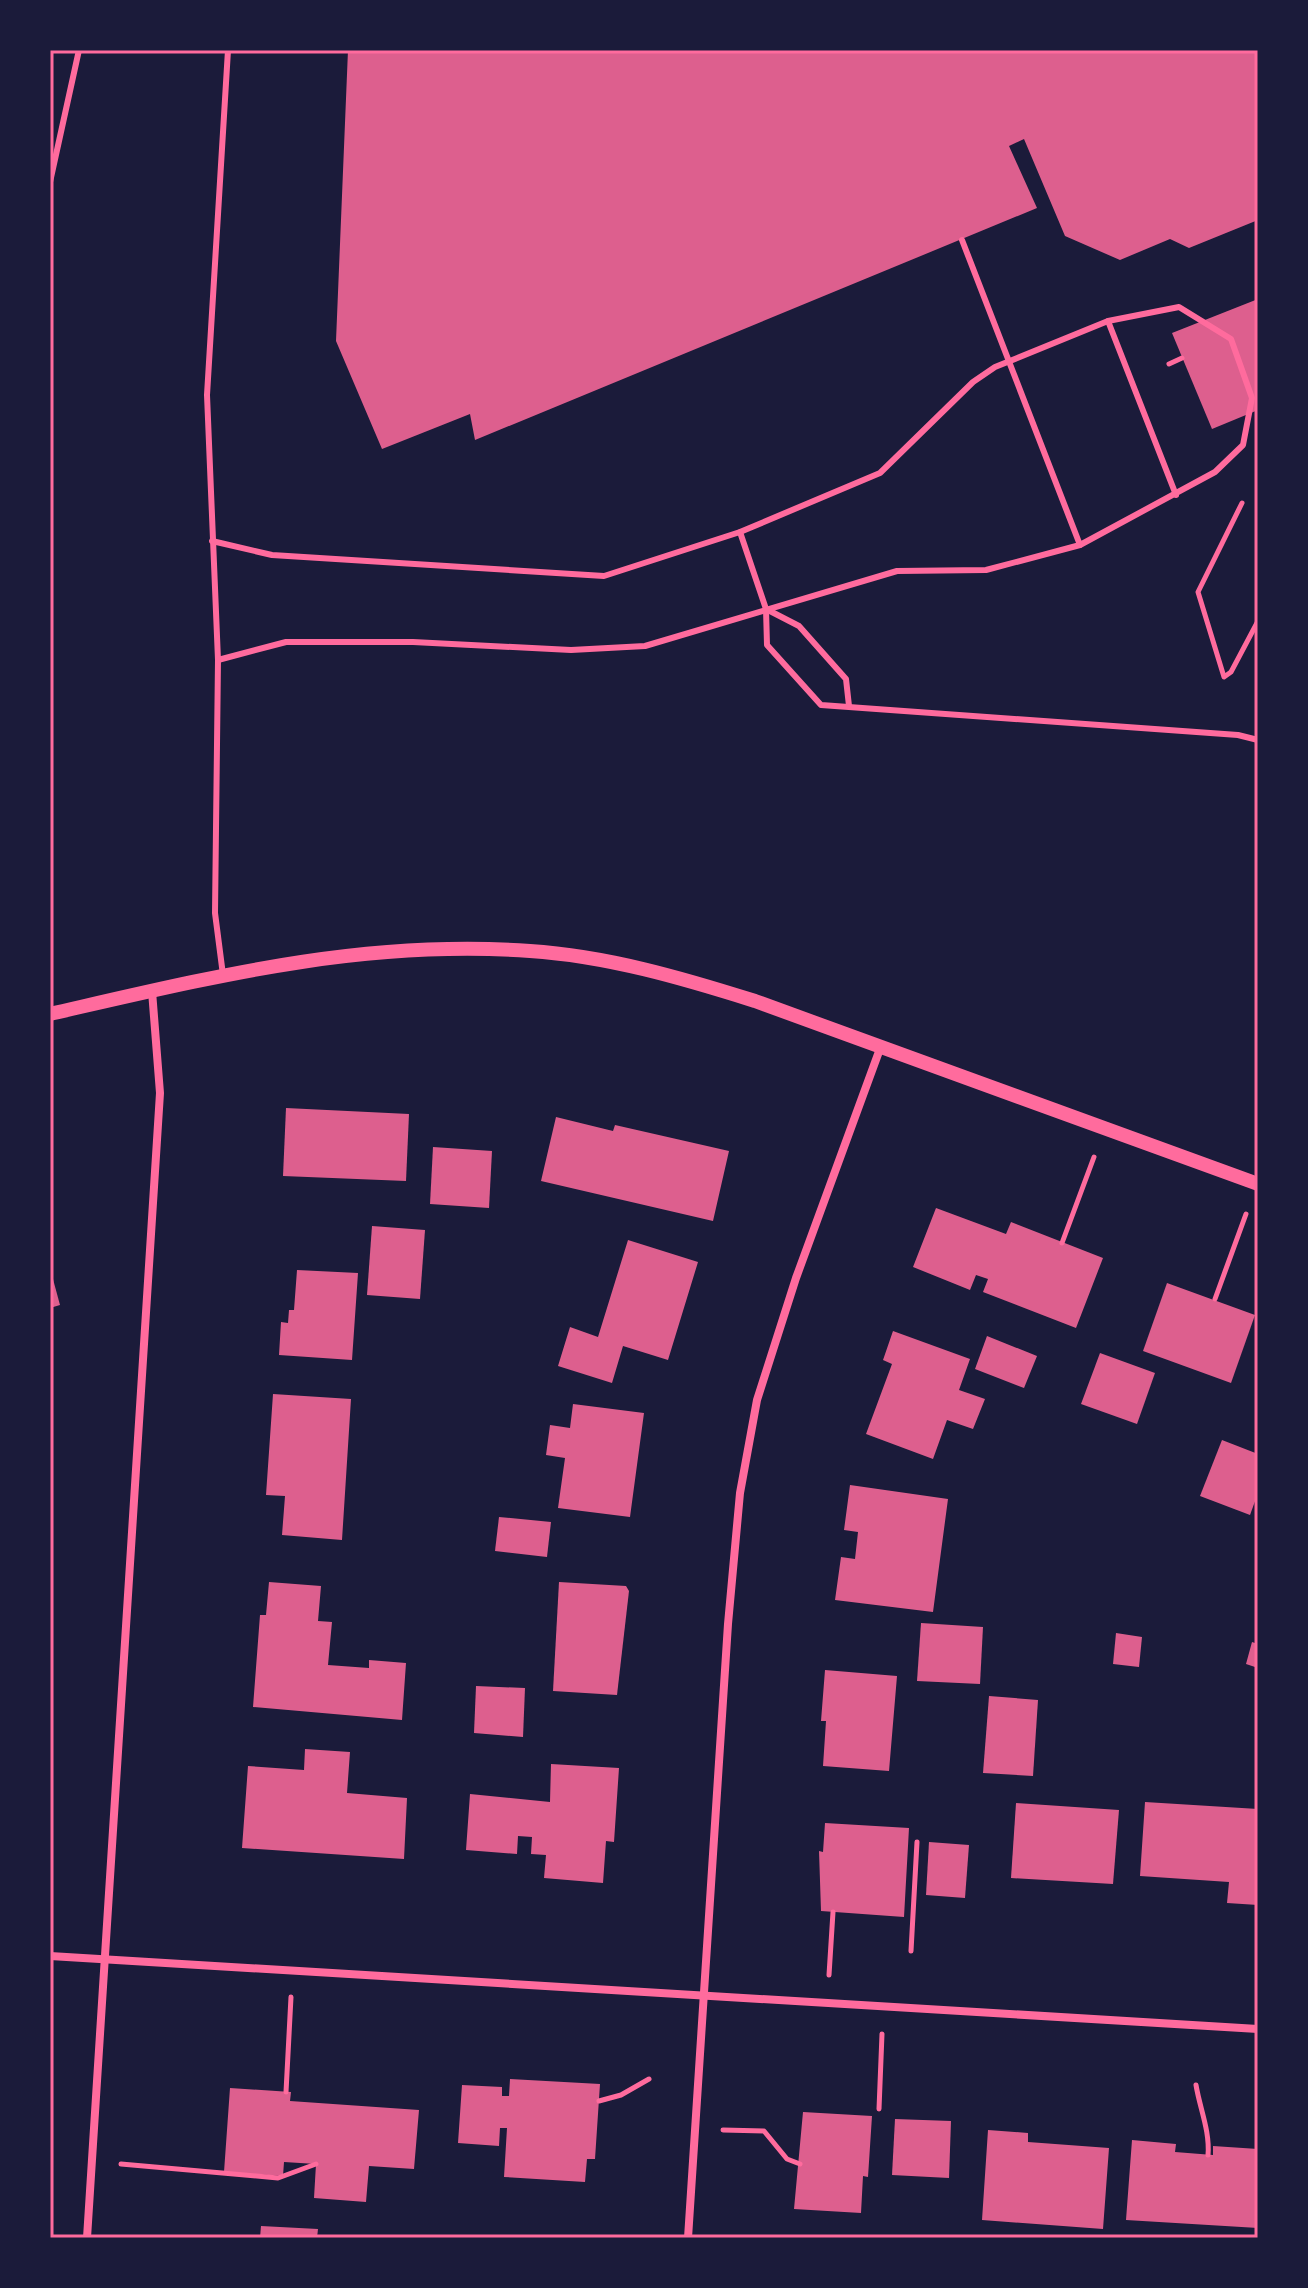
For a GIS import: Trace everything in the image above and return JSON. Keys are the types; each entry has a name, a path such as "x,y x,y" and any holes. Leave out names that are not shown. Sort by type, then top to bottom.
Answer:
{"street":[{"path":"50,1014 223,975 341,954 417,948 532,951 608,961 682,978 881,1046 1257,1184"},
{"path":"87,2238 160,1093 152,991"},
{"path":"688,2238 728,1624 740,1493 757,1400 796,1278 881,1046"},
{"path":"50,1956 1258,2029"}],"lane":[{"path":"50,182 79,50"},
{"path":"223,975 215,913 218,660 207,395 228,50"},
{"path":"962,240 1080,545"},
{"path":"212,541 272,555 604,576 740,532 880,473 973,382 1010,360 1108,321 1179,307 1231,339 1252,398 1243,445 1215,472 1080,545 986,570 897,571 645,646 571,650 413,642 286,642 218,660"},
{"path":"1108,321 1176,495"},
{"path":"740,532 766,609 767,645 821,705 1238,735 1258,740"},
{"path":"766,609 799,626 846,679 849,706"}],"path":[{"path":"1169,364 1182,358"},
{"path":"1242,503 1198,592 1224,677 1231,672 1258,621"},
{"path":"1062,1243 1105,1128"},
{"path":"1215,1299 1257,1184"},
{"path":"911,1951 917,1842"},
{"path":"827,2005 833,1912"},
{"path":"286,2092 292,1970"},
{"path":"879,2109 883,2008"},
{"path":"599,2101 621,2095 649,2079"},
{"path":"1196,2085 1201,2116 1209,2135 1208,2155"},
{"path":"695,2128 764,2131 787,2159 800,2164"},
{"path":"93,2162 278,2178 316,2164"}],"building":[{"path":"348,50 1258,50 1258,220 1189,248 1170,239 1120,260 1065,236 1024,139 1009,146 1037,208 475,440 470,414 382,449 336,341"},
{"path":"1258,299 1258,410 1212,429 1172,333"},
{"path":"286,1108 409,1114 406,1181 283,1176"},
{"path":"556,1117 613,1131 615,1125 729,1151 713,1221 541,1181"},
{"path":"433,1147 492,1151 489,1208 430,1204"},
{"path":"936,1208 1006,1234 1011,1222 1103,1258 1076,1328 983,1292 988,1279 976,1275 970,1290 913,1267"},
{"path":"372,1226 425,1230 420,1299 367,1295"},
{"path":"628,1240 698,1262 668,1360 623,1346 612,1383 558,1366 570,1327 598,1337"},
{"path":"50,1268 60,1305 50,1308"},
{"path":"297,1270 358,1273 352,1360 279,1355 281,1322 288,1323 289,1310 294,1310"},
{"path":"1167,1283 1255,1315 1231,1383 1143,1351"},
{"path":"893,1331 970,1359 959,1390 985,1399 973,1429 947,1420 933,1459 866,1434 892,1364 883,1360"},
{"path":"987,1336 1037,1356 1024,1388 975,1369"},
{"path":"1100,1353 1155,1373 1137,1424 1081,1404"},
{"path":"273,1394 351,1399 342,1540 282,1535 285,1496 266,1495"},
{"path":"573,1404 644,1413 630,1517 558,1508 565,1458 546,1455 550,1425 570,1428"},
{"path":"1222,1440 1258,1454 1258,1493 1250,1515 1200,1496"},
{"path":"850,1485 948,1499 933,1612 835,1600 841,1557 855,1559 858,1532 844,1530"},
{"path":"499,1517 551,1522 547,1557 495,1551"},
{"path":"269,1582 321,1586 318,1621 332,1622 328,1665 369,1668 369,1660 406,1663 402,1720 253,1707 260,1615 266,1615"},
{"path":"559,1582 626,1586 629,1591 617,1695 553,1691"},
{"path":"921,1623 983,1627 980,1684 917,1681"},
{"path":"1116,1633 1142,1637 1139,1667 1113,1664"},
{"path":"1252,1642 1258,1644 1258,1668 1246,1664"},
{"path":"825,1670 897,1676 889,1771 823,1766 826,1721 821,1721"},
{"path":"476,1686 525,1688 523,1737 474,1733"},
{"path":"989,1696 1038,1700 1033,1776 983,1773"},
{"path":"305,1749 350,1752 347,1793 407,1798 404,1859 242,1848 248,1766 304,1770"},
{"path":"551,1764 619,1768 614,1842 606,1841 603,1883 544,1878 546,1855 531,1854 532,1837 518,1836 517,1854 466,1850 470,1794 550,1802"},
{"path":"1145,1802 1258,1809 1258,1905 1227,1903 1229,1882 1140,1876"},
{"path":"1016,1803 1119,1810 1113,1884 1011,1878"},
{"path":"825,1823 909,1828 904,1917 821,1911 819,1851 823,1852"},
{"path":"929,1842 969,1845 965,1898 926,1895"},
{"path":"510,2079 600,2084 595,2159 587,2159 585,2182 504,2177 507,2128 500,2128 499,2146 458,2143 462,2085 502,2087 502,2096 509,2096"},
{"path":"230,2088 291,2092 290,2101 419,2110 414,2169 369,2166 366,2202 314,2198 316,2164 284,2162 283,2176 224,2172"},
{"path":"803,2112 872,2116 868,2177 863,2176 861,2213 794,2209"},
{"path":"895,2119 951,2121 949,2178 892,2175"},
{"path":"988,2130 1028,2133 1028,2142 1109,2148 1103,2229 982,2220"},
{"path":"1132,2140 1176,2144 1175,2152 1213,2155 1213,2146 1258,2149 1258,2228 1126,2220"},
{"path":"261,2226 318,2229 317,2238 260,2238"}]}
